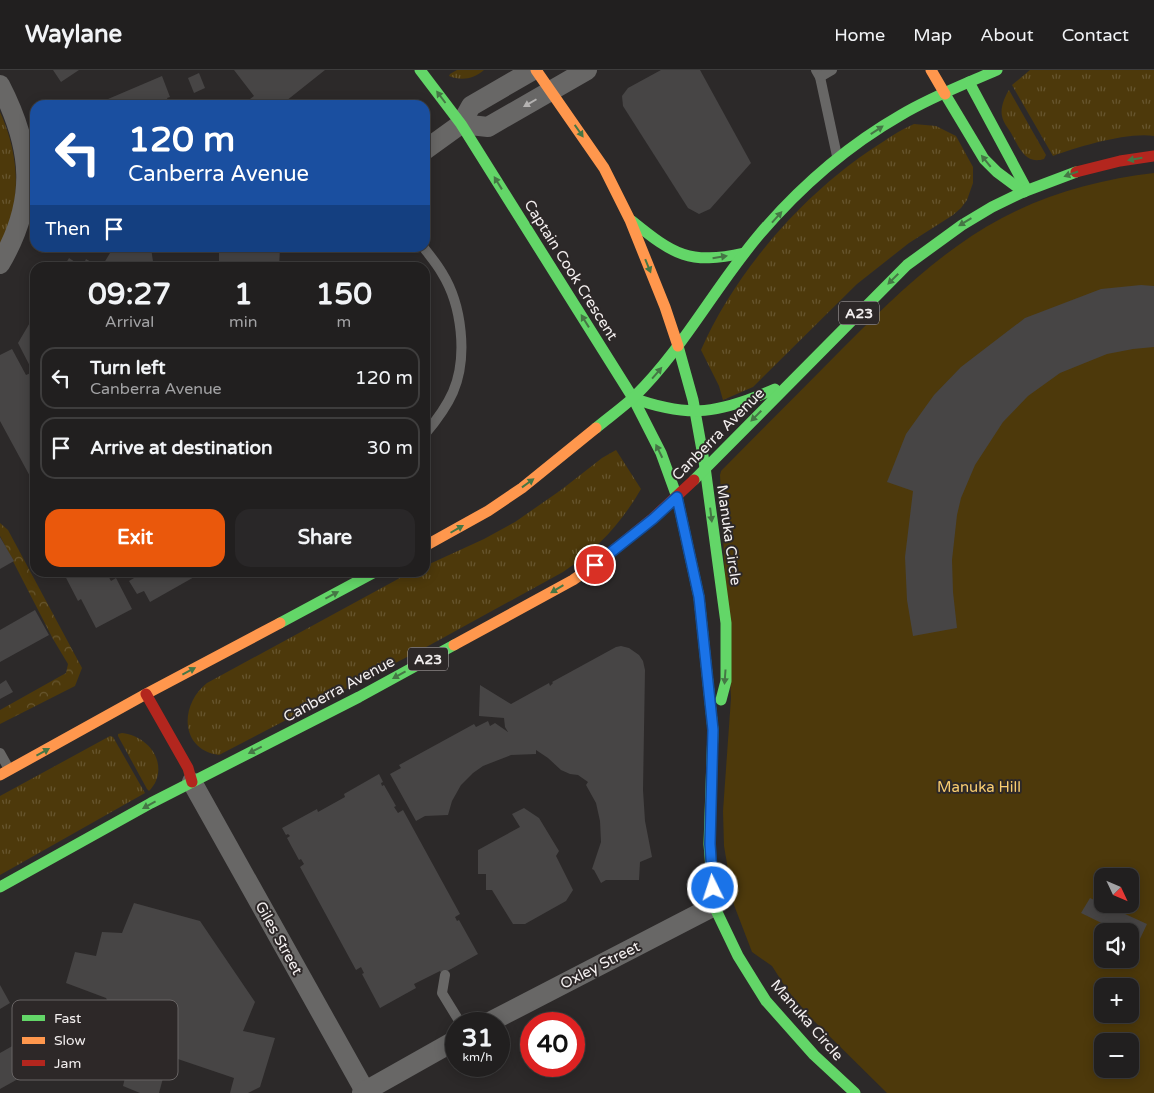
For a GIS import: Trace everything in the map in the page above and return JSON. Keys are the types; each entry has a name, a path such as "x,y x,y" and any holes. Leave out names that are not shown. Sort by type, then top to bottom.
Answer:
{"main road":[{"name":"Captain Cook Crescent","path":"420,70 461,124 633,398 661,453 677,497"},
{"path":"535,70 604,168 630,220 665,307 678,346"},
{"path":"931,70 984,159 997,172 1025,191"},
{"path":"962,70 1025,191"},
{"path":"430,543 488,511 522,488 633,398 653,378 678,346 744,253 782,211 837,159 873,132 902,114 997,70"},
{"name":"Canberra Avenue","path":"0,887 192,782 358,697 547,595 595,565 653,519 677,497 922,252 966,221 1025,191 1097,166 1154,156"},
{"path":"630,220 660,244 682,256 700,260 744,253"},
{"name":"Manuka Circle","path":"678,346 696,413 726,623 726,682 713,730"},
{"path":"633,398 655,406 696,413 735,406 791,382"},
{"name":"Manuka Circle","path":"677,497 699,597 713,730 710,844 714,906 738,956 766,1001 814,1055 855,1093"},
{"path":"5,773 146,694 366,577"},
{"path":"146,694 188,768 192,782"}],"street":[{"path":"430,146 461,124 471,106 535,70"},
{"path":"461,124 488,127 587,70"},
{"path":"0,85 23,140 26,162 26,191 20,218 11,245 0,264"},
{"name":"Giles Street","path":"192,782 364,1092"},
{"name":"Oxley Street","path":"509,1012 714,906"},
{"path":"364,1092 445,1046"}],"lane":[{"path":"832,70 818,73 837,159"},
{"path":"427,252 442,273 452,292 458,311 461,332 458,377 445,408 430,428"},
{"path":"0,753 5,773"},
{"path":"445,976 442,993 454,1012"}],"green space":[{"path":"457,70 484,70 467,78 449,76"},
{"path":"1030,70 1154,70 1154,136 1143,135 1117,138 1053,156 1012,85"},
{"path":"1009,90 1046,155 1044,159 1032,159 1023,154 1004,123 1002,109 1004,99"},
{"path":"0,112 13,151 16,191 11,218 0,247"},
{"path":"914,124 936,126 956,136 973,167 973,183 967,200 953,215 909,243 857,284 753,387 723,400 719,386 701,350 715,321 752,264 774,236 823,187 875,147"},
{"name":"Manuka Hill","path":"1154,173 1154,1093 887,1093 812,1019 788,991 772,966 752,952 734,905 724,846 723,811 731,698 720,475 721,471 874,317 914,280 956,247 1002,218 1038,201 1076,188"},
{"path":"616,450 641,489 625,514 598,545 563,572 430,645 219,755 206,751 197,745 191,736 188,714 198,692 207,683 402,577 430,577 430,564 484,539 515,522 602,458"},
{"path":"0,523 8,530 30,571 30,577 33,577 82,668 75,686 0,724 0,710 66,673 68,664 53,639 0,536"},
{"path":"122,733 142,740 155,754 158,763 158,773 149,791 118,736 118,734"},
{"path":"110,736 113,737 145,793 0,875 0,796"}],"building":[{"path":"53,70 79,70 61,82"},
{"path":"234,70 325,70 287,100 251,100 254,96"},
{"path":"661,70 700,70 751,163 710,209 699,214 688,208 623,106 622,96 628,88"},
{"path":"199,73 205,88 194,93 188,78"},
{"path":"162,76 170,97 167,98 168,100 106,100"},
{"path":"152,252 153,262 105,262 110,253"},
{"path":"219,252 280,252 279,262 219,262"},
{"path":"69,258 75,262 67,262"},
{"path":"1141,285 1154,286 1154,347 1107,354 1060,373 1028,396 1003,422 975,465 961,498 957,515 952,560 957,628 913,636 907,600 905,557 913,491 887,482 906,434 934,395 961,367 1025,318 1101,289"},
{"path":"30,323 30,366 18,343"},
{"path":"12,349 26,375 30,373 30,476 0,421 0,355"},
{"path":"0,537 14,561 0,569"},
{"path":"66,577 109,577 111,581 116,578 132,609 96,628 81,599 78,601"},
{"path":"136,577 194,577 150,602 144,591 137,594 129,581"},
{"path":"35,610 49,635 0,662 0,630"},
{"path":"621,646 629,648 639,655 645,670 643,790 645,821 652,857 640,862 639,880 606,880 601,883 592,869 601,842 600,821 596,803 586,785 588,782 578,775 561,770 536,750 536,754 511,755 483,766 461,785 452,801 448,815 425,816 416,821 390,774 401,768 399,765 474,724 476,727 488,721 490,726 495,723 508,732 505,727 504,718 479,716 480,685 511,704 549,683 550,686 552,682"},
{"path":"6,680 13,692 0,699 0,684"},
{"path":"379,774 383,782 381,783 382,786 384,785 398,813 403,810 460,914 455,917 457,921 459,920 478,954 442,974 440,971 414,984 416,988 380,1008 362,974 364,973 361,967 356,970 300,867 304,864 301,859 299,860 287,838 290,836 286,835 282,828 317,809 318,812 345,797 344,794"},
{"path":"524,808 539,818 559,851 556,856 573,890 566,901 525,924 513,924 492,890 486,890 486,874 478,874 478,850 520,827 512,814"},
{"path":"1090,898 1094,900 1094,913 1123,913 1147,924 1139,941 1139,923 1102,923 1081,913"},
{"path":"134,903 200,921 255,1002 243,1031 275,1038 260,1087 248,1093 230,1093 234,1078 178,1059 178,1000 107,1000 66,983 75,952 96,956 102,932 122,933"},
{"path":"0,985 10,1003 0,1009"},
{"path":"12,1046 12,1080 16,1080 0,1089 0,1053"},
{"path":"124,1080 163,1080 159,1093 140,1093 123,1086"}],"traffic: fast":[{"path":"420,70 461,124 633,398"},
{"path":"596,428 634,397 652,378 759,235 807,185 862,140 912,108 997,70"},
{"path":"969,82 1027,190"},
{"path":"945,94 984,159 997,172 1024,192"},
{"path":"694,480 907,265 962,225 992,207 1023,192 1076,172"},
{"path":"632,221 659,242 683,254 709,258 744,253"},
{"path":"678,346 693,400 705,467"},
{"path":"633,398 672,409 688,411 705,410 738,403 775,389"},
{"path":"633,398 661,453 677,497"},
{"path":"705,467 726,623 726,681 721,700"},
{"path":"677,497 699,597 713,730 709,844 714,906 738,956 766,1001 814,1055 855,1093"},
{"path":"280,623 366,577"},
{"path":"0,887 151,803 359,697 454,645"}],"traffic: slow":[{"path":"536,70 604,168 630,220 665,307 678,346"},
{"path":"931,70 945,94"},
{"path":"430,543 488,511 522,488 596,428"},
{"path":"454,645 573,580 600,561"},
{"path":"0,775 146,694 280,623"}],"traffic: jam":[{"path":"1076,172 1120,161 1154,156"},
{"path":"600,561 652,519 694,480"},
{"path":"146,694 188,768 192,782"}],"route":[{"path":"595,565 653,519 677,497 699,597 704,631 713,730 710,844 713,888"}]}
